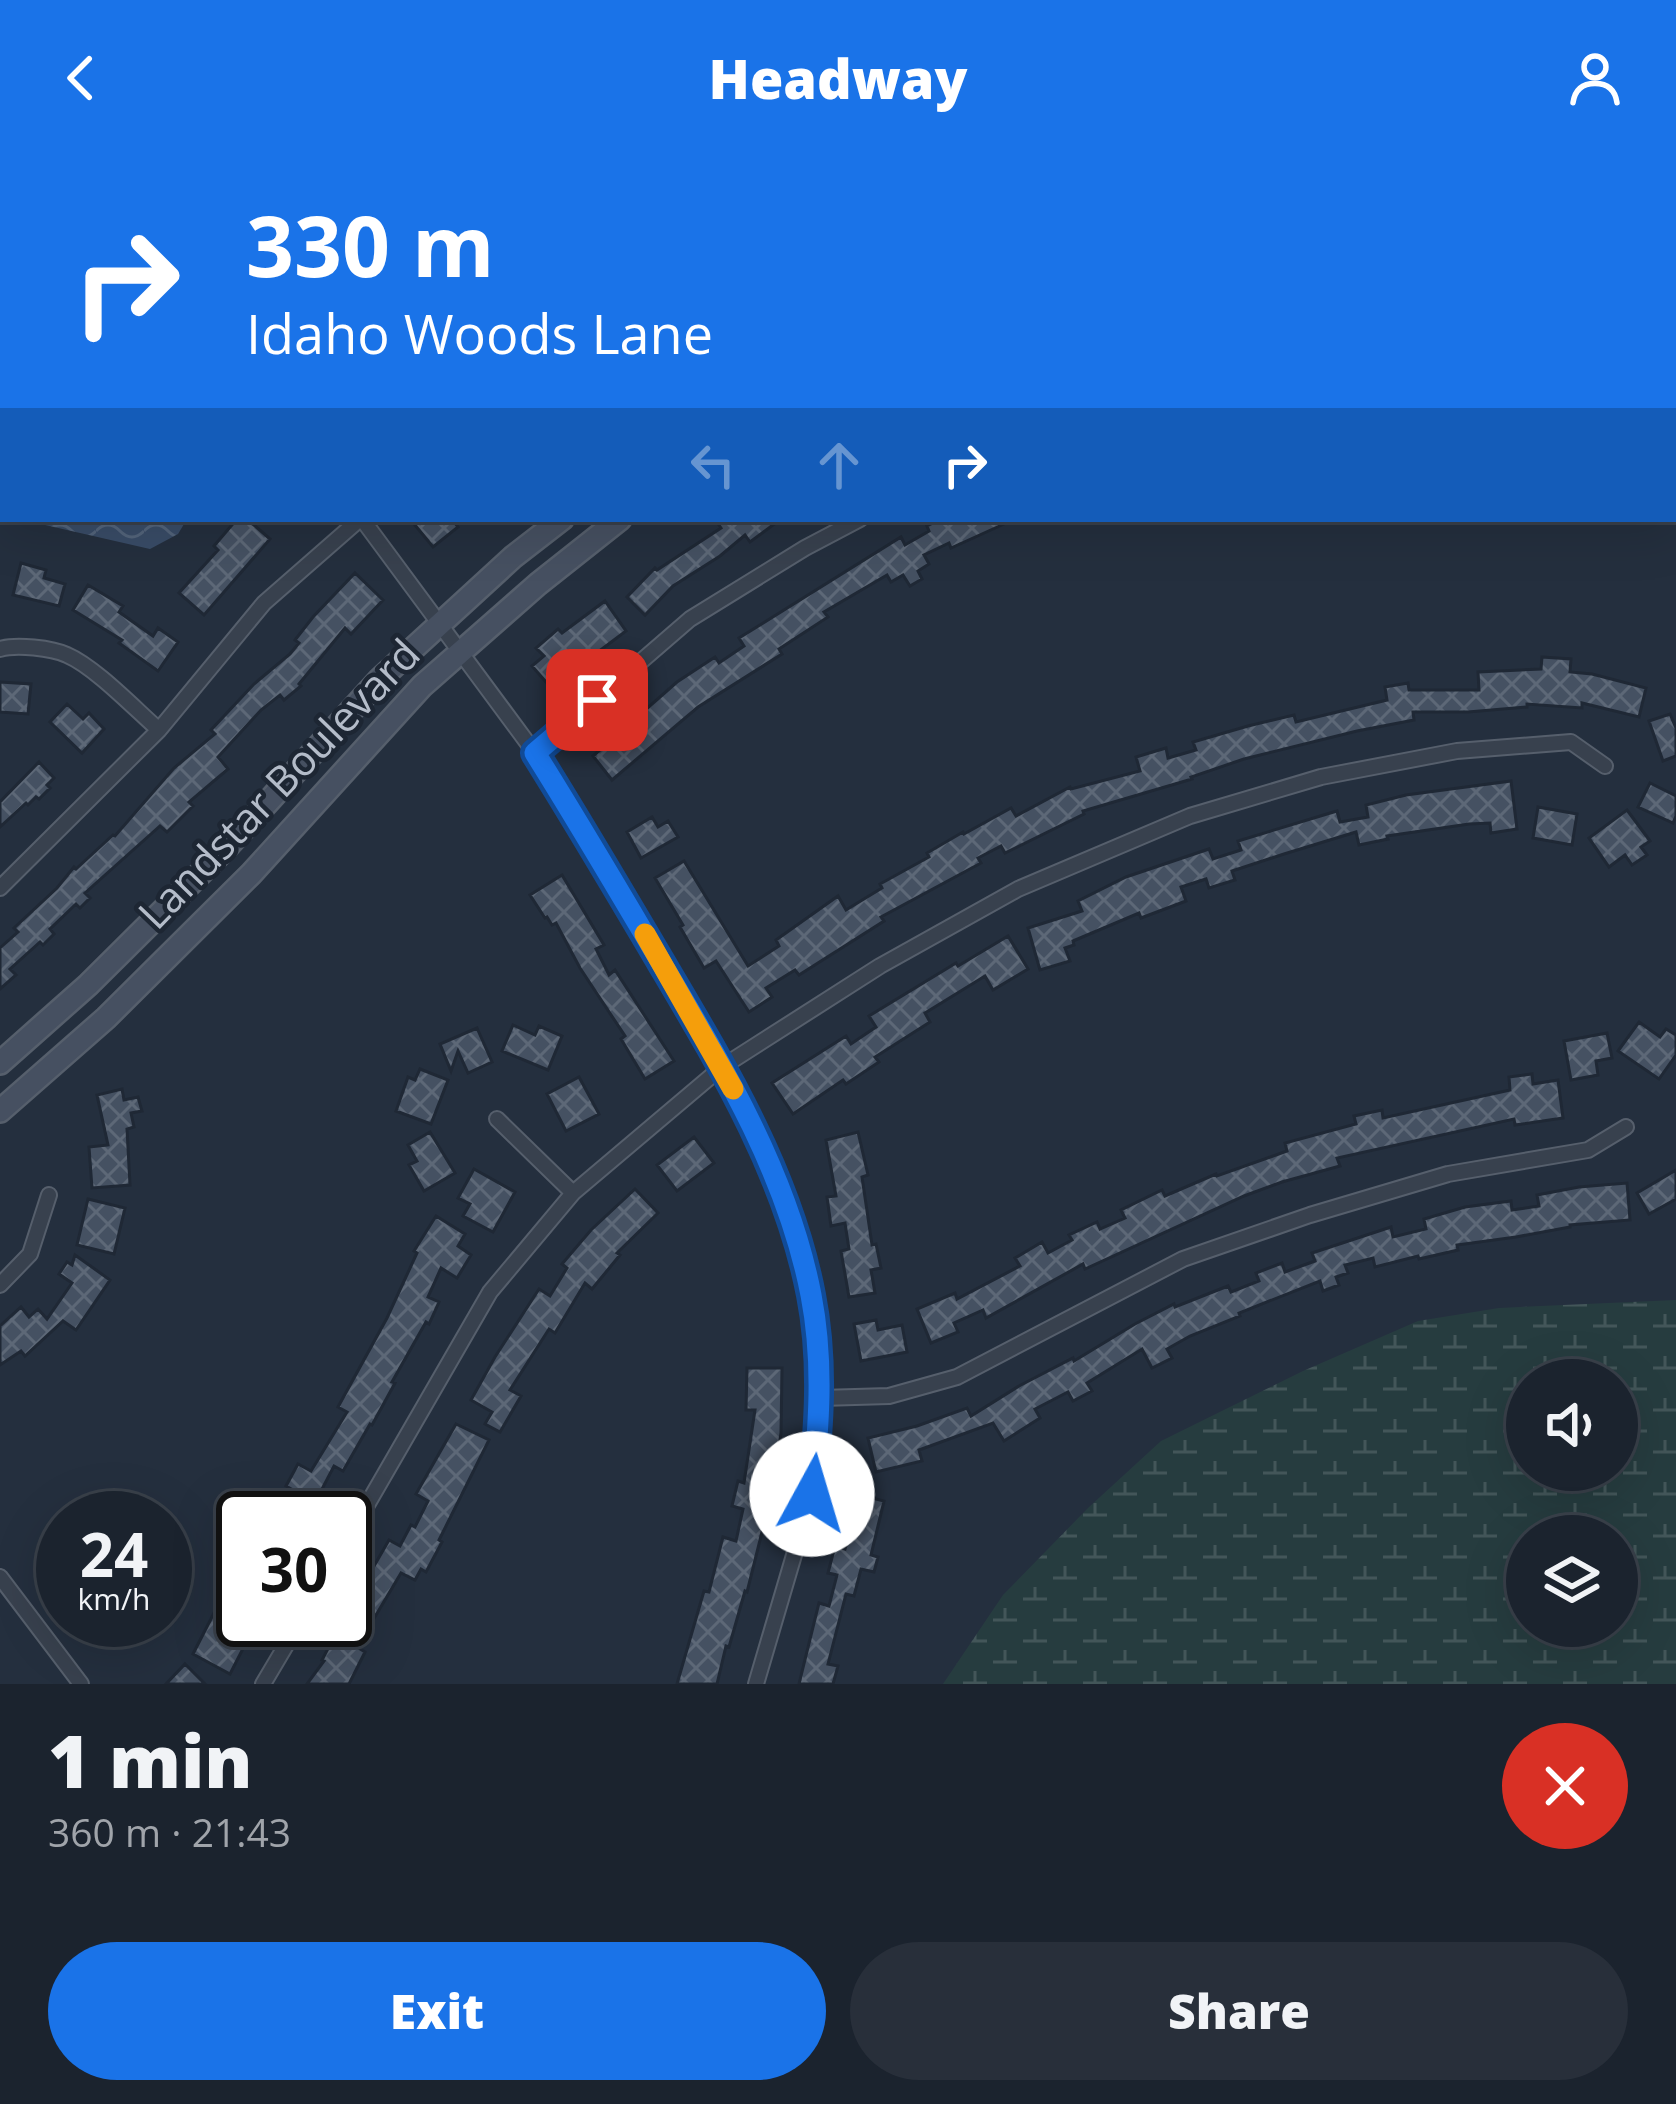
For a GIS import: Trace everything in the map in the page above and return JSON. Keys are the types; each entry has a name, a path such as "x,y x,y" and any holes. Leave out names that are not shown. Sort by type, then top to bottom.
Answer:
{"street":[{"path":"0,888 158,730 264,603 358,522"},
{"path":"363,522 535,753 596,850 722,1067 790,1211 812,1297 821,1398 812,1494 756,1684"},
{"name":"Landstar Boulevard","path":"0,1063 88,985 226,848 380,680 513,557 558,522"},
{"name":"Landstar Boulevard","path":"0,1111 106,1018 235,890 422,686 616,522"},
{"path":"535,753 690,619 854,522"},
{"path":"0,649 13,645 66,654 158,730"},
{"path":"372,1496 490,1292 573,1193 722,1067 880,966 1018,889 1190,815 1322,777 1457,751 1571,742 1604,766"},
{"path":"497,1119 573,1193"},
{"path":"821,1398 889,1396 957,1377 1183,1259 1448,1174 1588,1150 1626,1127"},
{"path":"0,1285 30,1254 49,1195"},
{"path":"0,1577 81,1684"},
{"path":"263,1684 285,1647"}],"green space":[{"path":"1676,1300 1676,1684 943,1684 1003,1595 1161,1441 1418,1321 1499,1308"}],"water":[{"path":"32,522 185,522 178,534 150,549"}],"building":[{"path":"234,522 250,522 270,539 204,615 179,593 218,550 214,546"},
{"path":"412,522 454,522 458,527 433,547"},
{"path":"717,522 777,522 750,542 745,535 673,586 645,615 627,597 655,568 721,528"},
{"path":"935,522 1008,522 924,555 929,564 918,571 922,579 910,586 903,575 891,582 887,575 824,612 828,617 779,649 782,654 698,707 612,780 593,756 677,682 715,657 719,663 744,646 739,638 901,537 905,545 929,531 927,526"},
{"path":"21,563 46,570 44,578 65,584 59,606 13,595"},
{"path":"355,573 383,600 351,634 345,628 301,686 261,710 218,757 228,769 189,802 193,806 167,832 160,826 85,893 90,898 80,908 76,904 50,929 54,934 43,945 40,942 10,969 16,975 0,989 0,948 18,932 14,928 74,867 115,836 174,768 215,734 211,730 290,654 313,617"},
{"path":"88,585 123,606 119,612 153,636 158,628 178,642 158,671 119,643 122,640 73,610"},
{"path":"605,601 626,631 575,675 566,664 546,682 532,666 544,656 536,648"},
{"path":"1542,657 1571,659 1570,672 1646,688 1639,717 1582,703 1582,708 1527,704 1468,712 1413,712 1414,720 1244,759 1083,811 1005,853 1001,846 978,858 981,863 881,917 884,921 799,975 795,970 766,988 772,997 749,1012 716,961 704,968 655,878 684,861 748,966 838,896 846,910 963,832 1011,808 1016,816 1070,787 1140,771 1136,757 1166,748 1168,758 1196,750 1193,742 1248,726 1294,715 1296,722 1387,700 1385,687 1408,683 1409,690 1479,690 1478,672 1541,669"},
{"path":"0,682 31,684 28,714 0,712"},
{"path":"67,704 83,719 89,713 104,729 82,753 50,722"},
{"path":"1670,714 1676,728 1676,756 1663,761 1649,721"},
{"path":"39,762 54,778 47,785 50,788 0,827 0,802"},
{"path":"1511,781 1517,829 1491,833 1490,823 1469,824 1359,845 1356,832 1232,871 1235,880 1209,888 1206,879 1181,887 1186,901 1141,918 1139,913 1073,941 1074,945 1065,948 1070,961 1040,970 1028,928 1082,911 1078,901 1126,877 1209,849 1213,859 1241,850 1238,841 1337,811 1340,822 1368,817 1366,805 1406,795"},
{"path":"1650,783 1676,796 1673,823 1638,807"},
{"path":"1538,807 1577,814 1572,845 1533,838"},
{"path":"1627,810 1650,841 1641,847 1647,855 1632,865 1625,855 1609,867 1589,838"},
{"path":"652,817 658,827 668,821 678,837 641,858 627,832"},
{"path":"562,875 604,945 596,949 609,975 615,970 674,1061 645,1079 621,1039 625,1036 556,923 545,918 530,895"},
{"path":"1008,936 1028,969 993,990 985,976 925,1013 930,1022 875,1057 879,1062 793,1114 772,1083 846,1036 851,1044 876,1027 869,1016"},
{"path":"1639,1022 1660,1037 1666,1029 1676,1035 1676,1055 1659,1079 1618,1051"},
{"path":"513,1025 535,1035 539,1026 562,1036 548,1070 502,1051"},
{"path":"477,1028 492,1062 468,1073 458,1051 451,1071 440,1044"},
{"path":"1607,1033 1612,1058 1596,1061 1598,1075 1571,1080 1564,1041"},
{"path":"420,1069 448,1080 431,1124 396,1111 408,1077 415,1080"},
{"path":"1532,1074 1533,1084 1558,1080 1563,1118 1515,1125 1514,1119 1337,1158 1340,1166 1244,1196 1085,1269 1083,1264 986,1318 983,1310 954,1323 958,1332 931,1343 917,1309 955,1293 957,1299 1020,1266 1015,1258 1042,1242 1048,1253 1072,1240 1069,1235 1097,1222 1100,1229 1125,1218 1121,1210 1162,1190 1165,1196 1287,1151 1285,1143 1356,1124 1354,1116 1382,1110 1383,1118 1510,1090 1509,1077"},
{"path":"579,1077 599,1114 566,1131 547,1094"},
{"path":"122,1089 124,1100 138,1097 142,1111 131,1113 134,1127 127,1129 130,1185 92,1188 89,1147 108,1145 97,1095"},
{"path":"430,1132 455,1173 424,1191 409,1165 417,1161 408,1145"},
{"path":"858,1132 868,1175 862,1177 872,1245 876,1244 881,1268 871,1270 875,1293 849,1297 841,1251 849,1249 845,1223 831,1226 827,1197 836,1196 826,1140"},
{"path":"694,1137 714,1163 677,1191 657,1165"},
{"path":"474,1169 515,1192 493,1232 463,1216 470,1204 458,1198"},
{"path":"1676,1170 1676,1199 1649,1214 1637,1193"},
{"path":"1627,1183 1630,1220 1570,1225 1457,1245 1458,1250 1375,1267 1373,1258 1345,1265 1348,1273 1336,1277 1339,1285 1323,1291 1320,1281 1239,1313 1167,1349 1172,1358 1152,1368 1142,1349 1087,1383 1092,1391 1073,1401 1068,1392 1035,1409 1040,1418 1004,1441 993,1423 919,1450 922,1461 876,1472 868,1438 967,1408 971,1416 1174,1304 1228,1286 1231,1292 1259,1281 1256,1273 1282,1263 1285,1272 1315,1261 1312,1253 1391,1227 1393,1237 1426,1229 1424,1219 1465,1207 1511,1201 1512,1210 1539,1206 1537,1195"},
{"path":"635,1189 658,1213 617,1253 620,1255 592,1289 585,1283 555,1333 549,1329 510,1390 521,1396 500,1432 485,1424 492,1412 471,1400 495,1357 539,1289 550,1296 567,1268 562,1264"},
{"path":"88,1199 125,1208 114,1254 77,1245"},
{"path":"436,1216 465,1234 458,1246 471,1255 457,1278 441,1268 428,1297 439,1302 429,1324 426,1322 343,1471 334,1466 321,1491 295,1491 286,1486 298,1464 311,1471 347,1412 338,1407 387,1318 414,1251"},
{"path":"75,1255 110,1280 76,1330 63,1321 25,1356 21,1351 0,1365 0,1326 21,1307 29,1317 38,1309 47,1319 72,1283 59,1274 67,1262 72,1265"},
{"path":"876,1320 878,1330 902,1325 907,1352 861,1361 854,1324"},
{"path":"747,1368 782,1368 781,1433 773,1488 717,1684 677,1684 723,1537 736,1541 743,1509 732,1506 738,1481 744,1483 755,1410 746,1410"},
{"path":"456,1424 489,1440 426,1572 421,1569 415,1580 401,1573 372,1622 372,1570 389,1540 400,1546 411,1525 415,1527 428,1501 416,1494"},
{"path":"849,1492 884,1501 871,1555 878,1557 874,1572 861,1569 854,1596 846,1594 828,1664 838,1666 833,1684 799,1684 819,1603 829,1606 837,1575 828,1573 835,1546 845,1549 852,1522 842,1519"},
{"path":"215,1611 216,1647 244,1647 230,1674 193,1654"},
{"path":"329,1647 357,1647 365,1652 349,1684 307,1684"},
{"path":"185,1664 205,1684 166,1684"}],"slow traffic":[{"path":"645,934 733,1089"}],"route":[{"path":"597,700 535,753 722,1067 790,1211 812,1297 821,1398 812,1494"}]}
